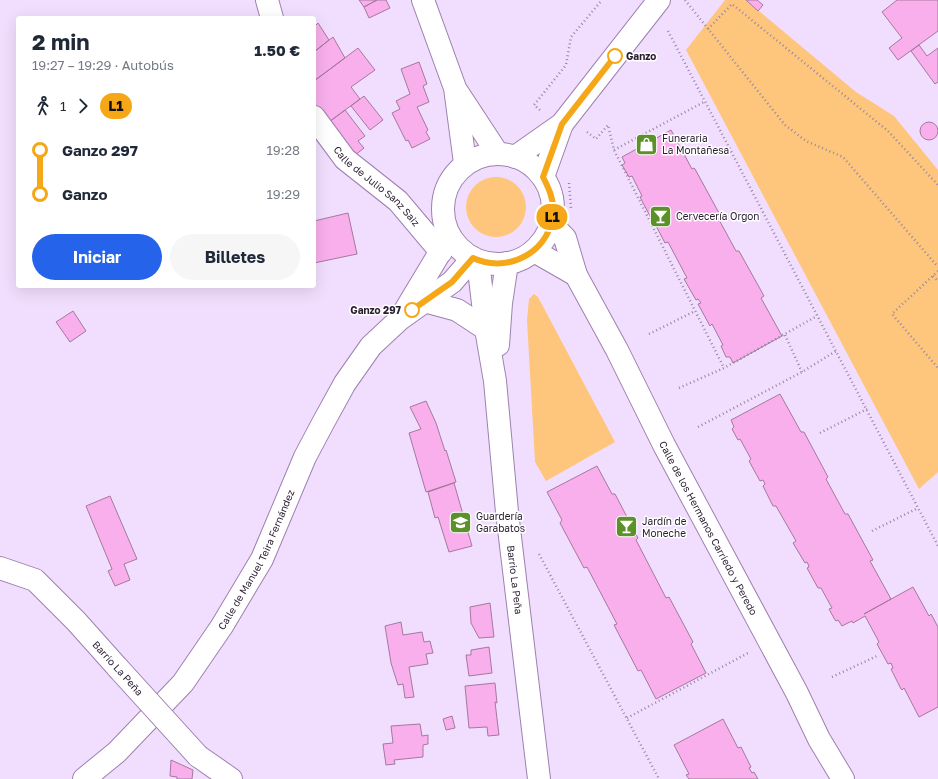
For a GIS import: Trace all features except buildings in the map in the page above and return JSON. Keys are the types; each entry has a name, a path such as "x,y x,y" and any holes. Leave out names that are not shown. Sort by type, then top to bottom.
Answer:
{"street":[{"path":"267,0 271,16"},
{"path":"423,0 455,88 465,163"},
{"path":"543,177 565,120 657,3"},
{"path":"455,88 507,155"},
{"name":"Calle de Julio Sanz Saiz","path":"316,120 346,159 398,201 445,244"},
{"path":"507,155 565,120"},
{"path":"507,155 531,165 543,177 550,191 553,208 551,224 544,240 534,251 522,259 507,263 492,264 475,259 460,249 445,244 443,204 447,187 465,163 479,156 507,155"},
{"name":"Calle de los Hermanos Carriedo y Peredo","path":"551,224 565,238 576,275 617,350 664,445 819,739 843,779"},
{"name":"Calle de Manuel Teira Fernández","path":"400,319 445,244"},
{"path":"534,251 576,275"},
{"name":"Calle de Manuel Teira Fernández","path":"84,779 117,752 183,684 222,626 262,559 305,457 345,383 371,346 400,319 452,282 475,259"},
{"name":"Barrio La Peña","path":"475,259 495,381 510,544 539,779"},
{"name":"Barrio La Peña","path":"495,381 501,303 507,263"},
{"path":"424,301 457,310 486,329"},
{"name":"Barrio La Peña","path":"0,568 35,580 76,621 198,756 231,779"}],"path":[{"path":"602,0 571,37 566,65 534,105 565,120 596,139 608,126 614,150 724,368"},
{"path":"686,0 785,125 806,141 844,158 938,267"},
{"path":"657,3 704,102 938,546"},
{"path":"708,29 732,4 888,131 938,185"},
{"path":"614,150 704,102"},
{"path":"569,176 569,197 572,212"},
{"path":"938,271 892,314 938,368"},
{"path":"933,276 938,281"},
{"path":"649,334 695,311"},
{"path":"680,388 724,368 817,316"},
{"path":"785,335 802,372"},
{"path":"698,427 802,372 836,351"},
{"path":"820,433 867,409"},
{"path":"872,531 918,508"},
{"path":"510,544 532,541 659,779"},
{"path":"627,718 769,642"},
{"path":"832,677 877,656"}],"shaded area":[{"path":"725,0 746,0 856,92 894,116 938,170 938,472 919,489 686,50"},
{"path":"496,177 513,182 521,190 526,207 521,224 513,232 496,237 479,232 471,224 466,207 471,190 479,182"},
{"path":"534,294 538,297 615,442 546,481 535,462 527,320 529,299"}],"bus line":[{"name":"L1","path":"412,310 452,282 473,258 478,261 492,264 507,263 522,259 534,251 544,240 551,224 553,208 550,191 543,177 562,124 615,56"}],"place":[{"name":"Ganzo","path":"615,56"},
{"name":"Funeraria La Montañesa","path":"646,144"},
{"name":"Cervecería Orgon","path":"661,216"},
{"name":"Ganzo 297","path":"412,310"},
{"name":"Guardería Garabatos","path":"460,522"},
{"name":"Jardín de Moneche","path":"626,527"}]}
